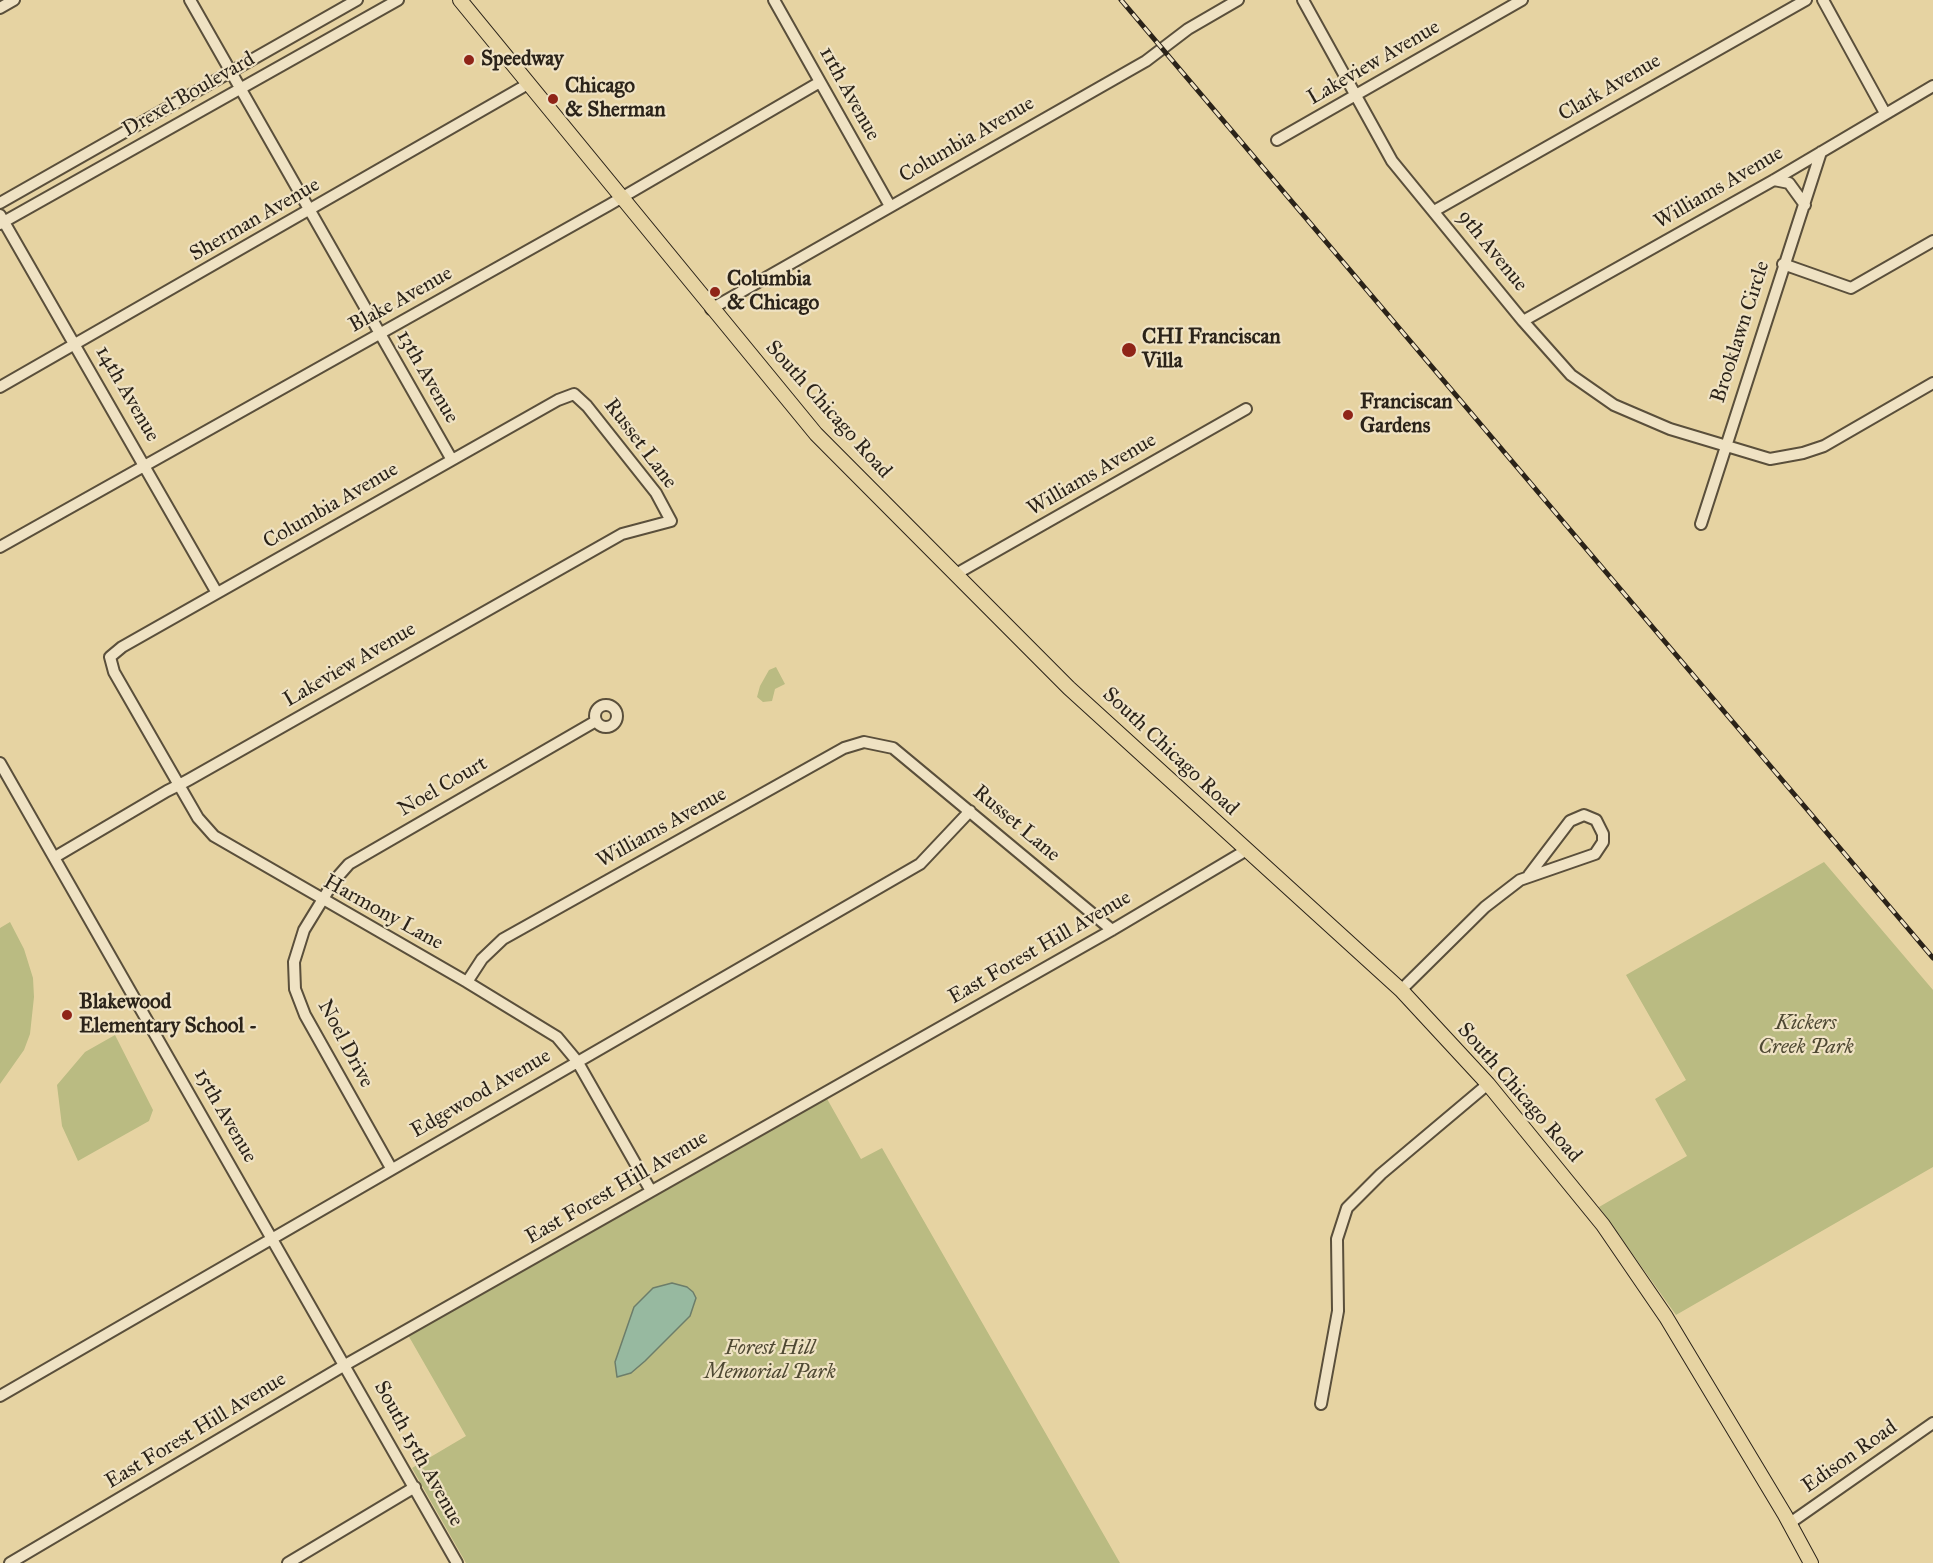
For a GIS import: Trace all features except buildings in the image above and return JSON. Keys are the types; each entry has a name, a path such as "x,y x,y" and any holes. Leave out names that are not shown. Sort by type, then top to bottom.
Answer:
{"main road":[{"name":"South Chicago Road","path":"460,0 711,309 816,434 1069,688 1245,851 1401,990 1488,1084 1604,1225 1666,1317 1790,1523 1811,1563"}],"street":[{"path":"0,8 14,0"},
{"name":"13th Avenue","path":"190,0 452,460"},
{"name":"Drexel Boulevard","path":"0,203 357,0"},
{"name":"Drexel Boulevard","path":"1,220 398,0"},
{"name":"11th Avenue","path":"774,0 890,206"},
{"name":"Columbia Avenue","path":"711,309 1146,61 1188,29 1238,0"},
{"name":"9th Avenue","path":"1304,0 1392,161 1523,321 1572,375 1614,405 1670,429 1724,446"},
{"name":"Lakeview Avenue","path":"1276,140 1522,0"},
{"name":"Clark Avenue","path":"1434,211 1806,0"},
{"path":"1823,0 1886,113"},
{"name":"Blake Avenue","path":"0,547 621,198 820,82"},
{"name":"Sherman Avenue","path":"0,387 528,84"},
{"name":"Williams Avenue","path":"1523,321 1774,180 1933,86"},
{"name":"Brooklawn Circle","path":"1701,524 1724,446 1821,152"},
{"path":"1774,180 1789,183 1805,205"},
{"name":"14th Avenue","path":"1,220 76,345 217,594"},
{"path":"1783,264 1851,288 1933,241"},
{"path":"1724,446 1770,459 1803,453 1824,446 1933,383"},
{"name":"Columbia Avenue","path":"110,657 122,647 558,400 574,394"},
{"name":"Russet Lane","path":"574,394 587,406 656,493 670,521"},
{"name":"Williams Avenue","path":"956,574 1246,409"},
{"name":"Lakeview Avenue","path":"55,857 621,534 670,521"},
{"name":"Harmony Lane","path":"110,657 114,672 198,818 214,837 322,901 467,982 557,1037 577,1061 651,1191"},
{"name":"Noel Court","path":"322,901 342,873 364,854 596,721"},
{"name":"Williams Avenue","path":"467,982 482,959 503,939 844,748 864,742 893,748"},
{"name":"Russet Lane","path":"893,748 1112,930"},
{"name":"15th Avenue","path":"0,763 345,1365"},
{"name":"Edgewood Avenue","path":"0,1396 920,864 970,811"},
{"path":"1401,990 1485,907 1529,875 1570,820 1584,815 1596,820 1603,834 1603,842 1595,854 1529,875"},
{"name":"East Forest Hill Avenue","path":"18,1561 345,1365 1112,930 1245,851"},
{"name":"Noel Drive","path":"322,901 304,930 294,962 295,989 305,1015 391,1168"},
{"path":"1321,1404 1338,1311 1340,1285 1337,1239 1347,1208 1381,1174 1488,1084"},
{"name":"South 15th Avenue","path":"345,1365 457,1563"},
{"name":"Edison Road","path":"1790,1523 1933,1423"},
{"path":"288,1563 415,1488"}],"green space":[{"path":"776,667 785,684 775,689 772,701 763,702 757,697 760,686 769,670"},
{"name":"Kickers Creek Park","path":"1824,862 1933,990 1933,1167 1676,1315 1599,1207 1687,1156 1655,1099 1686,1080 1626,975"},
{"path":"10,922 24,949 33,978 34,997 30,1034 24,1050 0,1084 0,928"},
{"path":"115,1035 153,1110 149,1121 78,1161 62,1126 57,1085 85,1052"},
{"name":"Forest Hill Memorial Park","path":"826,1097 861,1159 882,1148 1120,1563 466,1563 412,1468 466,1436 408,1335"}],"shaded area":[{"path":"672,1283 687,1287 693,1292 696,1298 690,1316 631,1373 617,1377 615,1362 634,1307 653,1288"}],"railway":[{"path":"1121,0 1933,958"}],"place":[{"name":"Speedway","path":"469,60"},
{"name":"Chicago & Sherman","path":"553,99"},
{"name":"Columbia & Chicago","path":"715,292"},
{"name":"CHI Franciscan Villa","path":"1129,350"},
{"name":"Franciscan Gardens","path":"1348,415"},
{"name":"Blakewood Elementary School -","path":"67,1015"}]}
